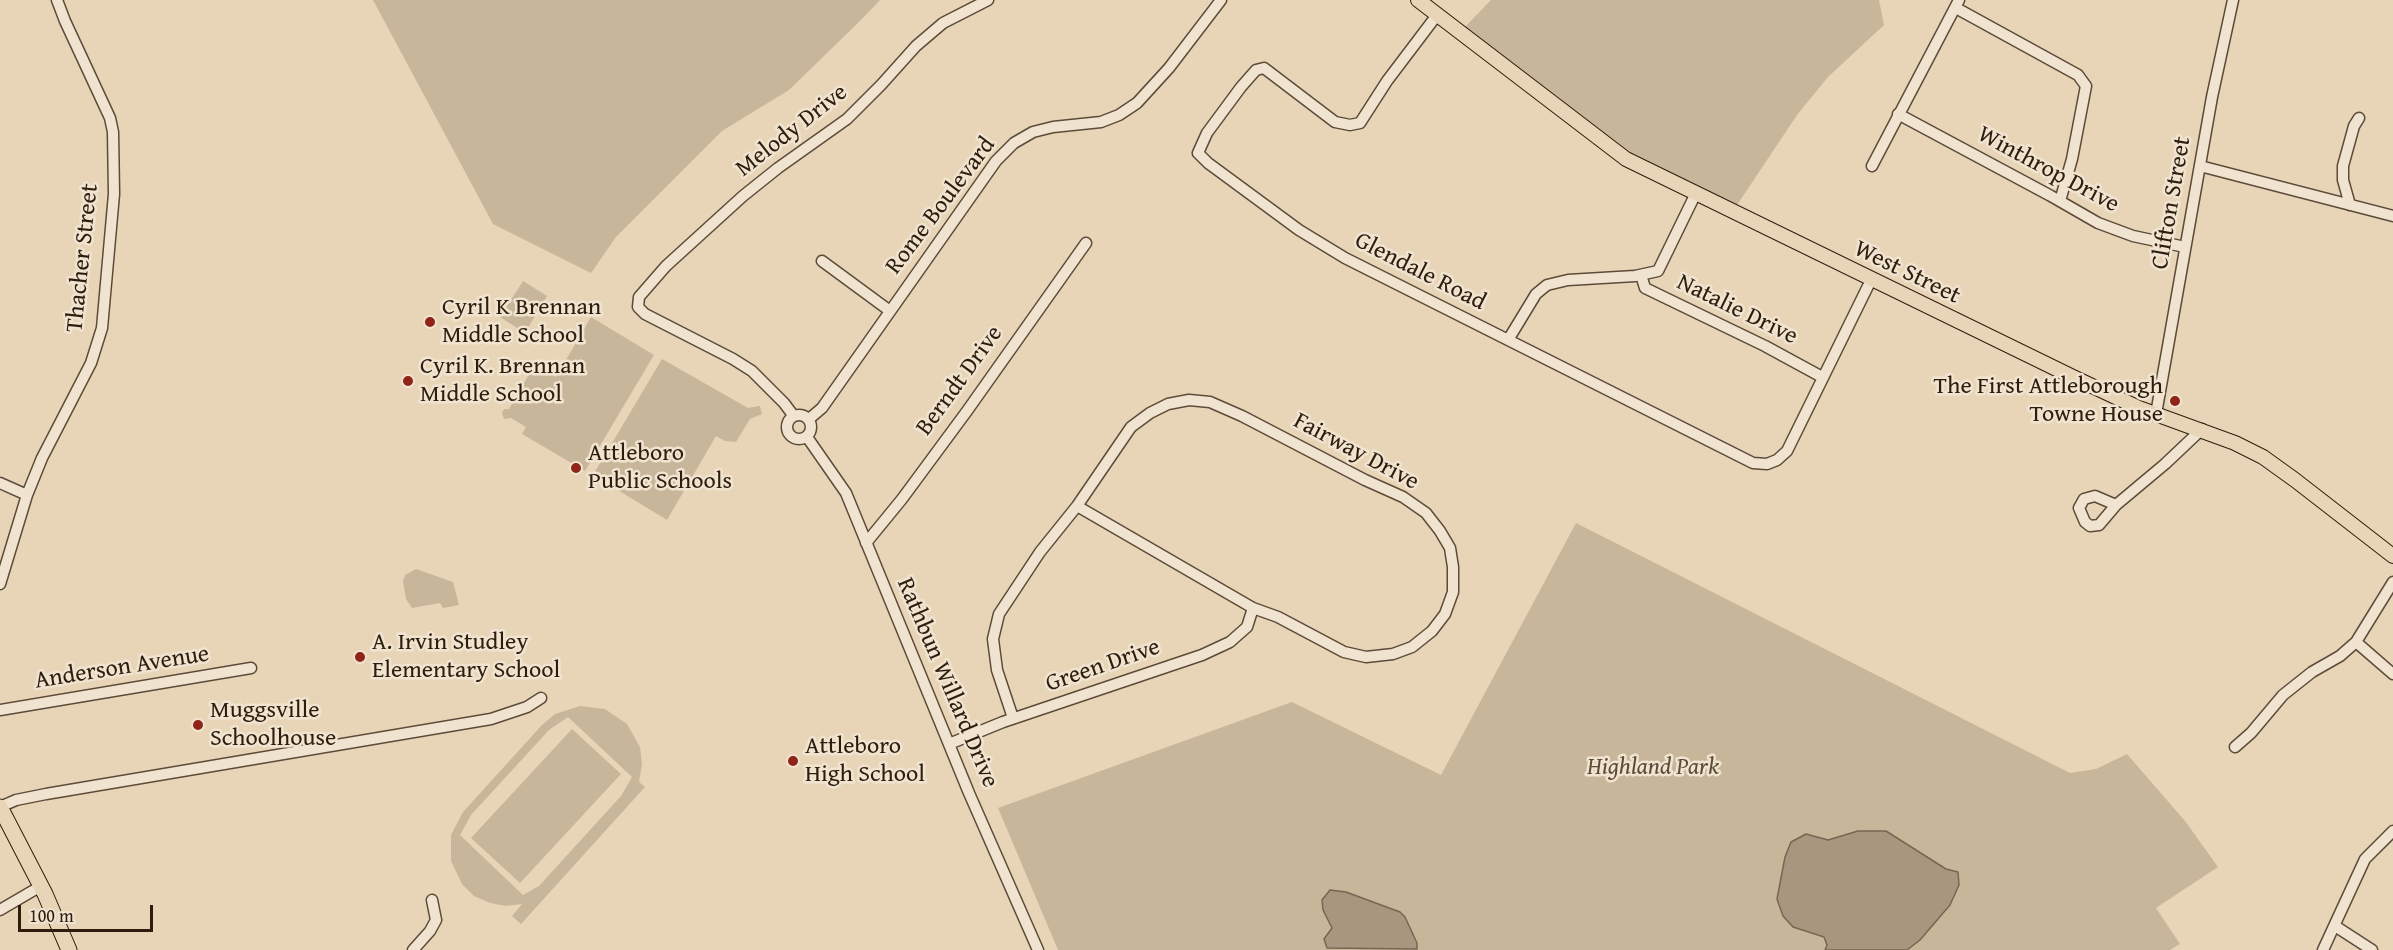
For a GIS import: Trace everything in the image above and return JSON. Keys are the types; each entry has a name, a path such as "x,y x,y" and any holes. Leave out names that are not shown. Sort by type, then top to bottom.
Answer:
{"highway":[{"path":"0,807 41,886 69,950"}],"main road":[{"name":"West Street","path":"1418,0 1626,159 2075,378 2156,414 2202,429 2263,457 2393,556"}],"street":[{"name":"Thacher Street","path":"0,584 27,495 42,458 76,394 98,344 102,328 113,212 113,132 110,118 57,0"},
{"name":"Melody Drive","path":"794,415 752,371 645,314 638,307 639,297 666,266 709,226 778,168 847,119 882,85 916,46 943,23 988,0"},
{"name":"Rome Boulevard","path":"809,419 822,408 964,203 996,161 1014,143 1033,132 1053,127 1101,122 1119,116 1152,88 1221,0"},
{"name":"Clifton Street","path":"2156,414 2200,166 2233,0"},
{"path":"1872,166 1957,4 2078,75 2086,86 2072,159 2060,201"},
{"name":"Glendale Road","path":"1437,15 1387,81 1360,123 1350,125 1335,122 1264,68 1256,70 1241,87 1207,133 1198,153 1208,164 1299,230 1345,258 1754,463 1767,464 1777,460 1787,451 1871,280"},
{"name":"Winthrop Drive","path":"1898,114 2098,223 2133,236 2185,247"},
{"path":"2350,205 2343,180 2343,166 2354,126 2359,118"},
{"path":"2200,166 2393,216"},
{"path":"1508,340 1536,294 1547,285 1568,280 1641,275 1658,271 1696,194"},
{"name":"Berndt Drive","path":"866,543 902,499 1086,243"},
{"path":"822,261 890,311"},
{"name":"Natalie Drive","path":"1641,275 1645,288 1822,377"},
{"name":"Fairway Drive","path":"1014,718 997,670 993,639 999,614 1040,552 1077,506 1131,427 1150,413 1168,404 1189,400 1210,402 1403,497 1426,513 1450,548 1454,567 1453,592 1445,614 1432,631 1412,647 1393,654 1366,657 1344,652 1278,617 1253,608 1077,506"},
{"path":"794,415 803,415 809,419 811,430 807,437"},
{"name":"Rathbun Willard Drive","path":"794,415 787,423 790,436 796,439 807,437 846,493 949,744 1038,950"},
{"path":"2116,505 2202,429"},
{"path":"0,483 27,495"},
{"path":"2235,747 2251,734 2283,695 2312,672 2340,656 2356,642 2393,582"},
{"name":"Green Drive","path":"949,744 1014,718 1202,655 1230,642 1247,627 1253,608"},
{"path":"2356,642 2393,674"},
{"name":"Anderson Avenue","path":"0,710 251,668"},
{"path":"0,807 16,800 46,794 491,718 527,707 541,698"},
{"path":"2322,950 2365,859 2393,831"},
{"path":"0,910 41,886"},
{"path":"412,950 430,931 435,920 432,900"},
{"path":"2335,926 2372,950"}],"green space":[{"path":"373,0 880,0 789,90 722,131 616,237 591,273 493,224"},
{"path":"1491,0 1879,0 1884,25 1828,77 1797,115 1737,205 1638,159 1465,27"},
{"path":"523,281 547,296 525,333 500,317"},
{"path":"591,317 654,355 585,471 522,434 526,427 511,418 504,419 502,413 504,409 509,409 532,369 546,371 556,377"},
{"path":"662,359 748,408 760,406 762,414 750,419 736,442 725,441 716,436 667,520 593,475"},
{"name":"Highland Park","path":"1576,523 2070,773 2096,769 2127,754 2185,821 2218,867 2156,908 2180,944 2170,950 1058,950 998,808 1292,702 1441,775"},
{"path":"416,569 453,582 459,605 443,608 440,603 412,608 406,599 403,581 405,575"},
{"path":"580,706 605,709 627,724 640,747 642,764 639,782 645,787 521,924 512,916 522,904 506,906 490,903 474,896 462,884 451,861 451,835 463,812 542,725 555,714","holes":["568,717 632,777 621,796 539,886 523,895 460,835 471,815 549,730"]},
{"path":"572,729 621,774 520,883 471,838"}],"shaded area":[{"path":"1858,831 1886,831 1946,869 1958,872 1959,885 1950,905 1920,940 1907,950 1825,950 1827,945 1824,937 1793,927 1783,916 1777,899 1785,857 1791,842 1806,834 1828,840"},
{"path":"1330,890 1346,892 1400,912 1405,917 1417,943 1417,949 1327,948 1324,939 1332,928 1323,910 1322,900"}],"place":[{"name":"Cyril K Brennan Middle School","path":"430,322"},
{"name":"Cyril K. Brennan Middle School","path":"408,381"},
{"name":"The First Attleborough Towne House","path":"2175,401"},
{"name":"Attleboro Public Schools","path":"576,468"},
{"name":"A. Irvin Studley Elementary School","path":"360,657"},
{"name":"Muggsville Schoolhouse","path":"198,725"},
{"name":"Attleboro High School","path":"793,761"}]}
